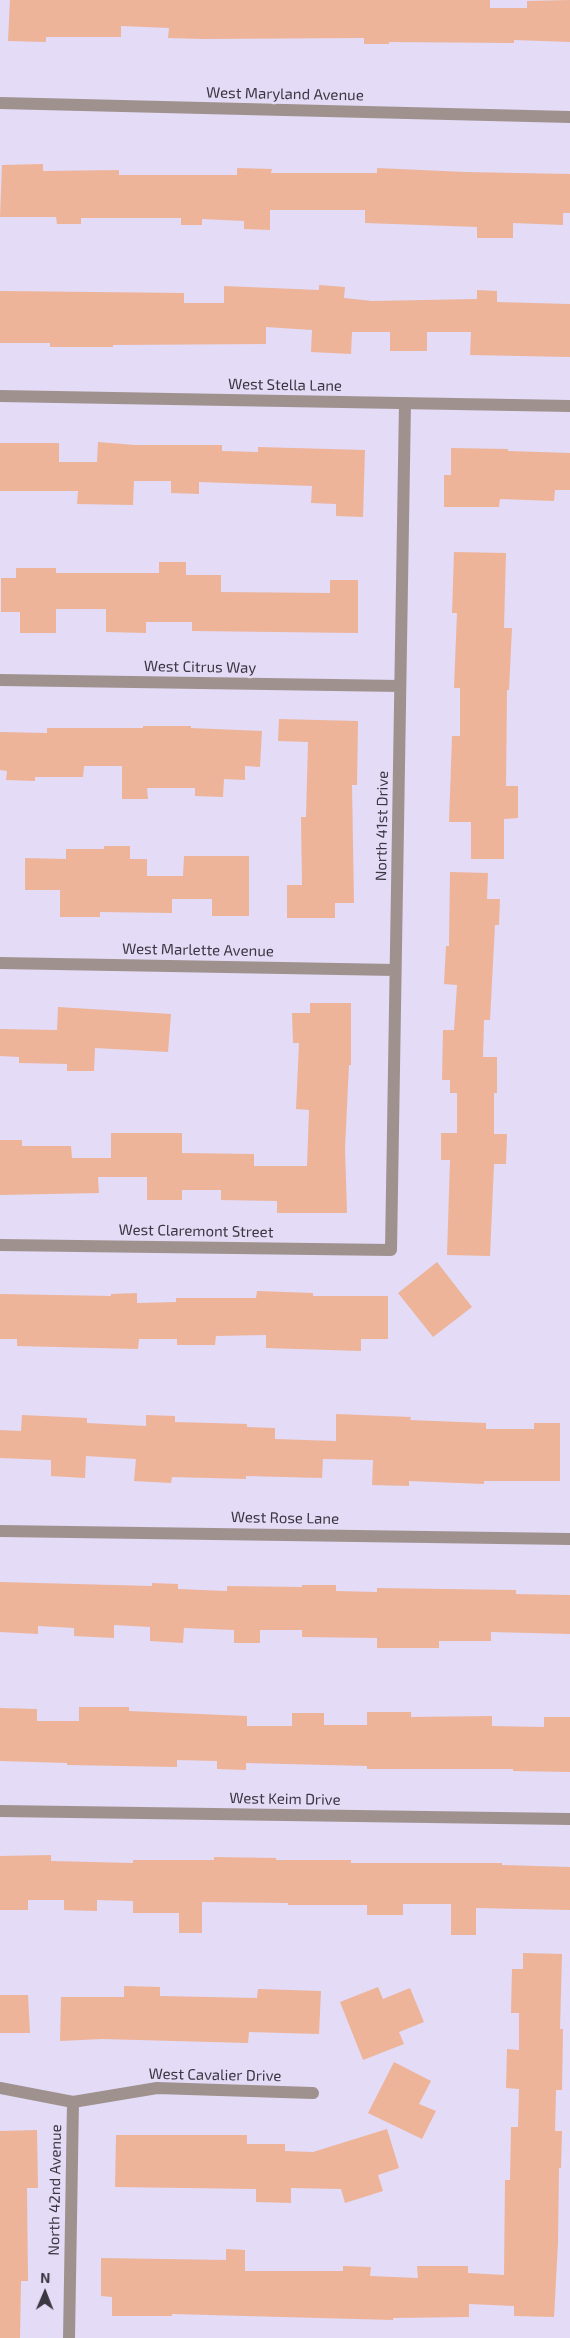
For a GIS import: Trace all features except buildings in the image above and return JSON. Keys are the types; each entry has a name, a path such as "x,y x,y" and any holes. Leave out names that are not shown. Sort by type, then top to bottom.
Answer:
{"street":[{"name":"West Maryland Avenue","path":"0,103 570,117"},
{"name":"West Stella Lane","path":"0,396 570,406"},
{"name":"North 41st Drive","path":"391,1250 405,403"},
{"name":"West Citrus Way","path":"0,680 400,686"},
{"name":"West Marlette Avenue","path":"0,963 395,970"},
{"name":"West Claremont Street","path":"0,1244 391,1250"},
{"name":"West Rose Lane","path":"0,1531 570,1539"},
{"name":"West Keim Drive","path":"0,1811 570,1819"},
{"name":"West Cavalier Drive","path":"0,2088 72,2102 157,2088 313,2093"},
{"name":"North 42nd Avenue","path":"69,2338 72,2102"}]}
